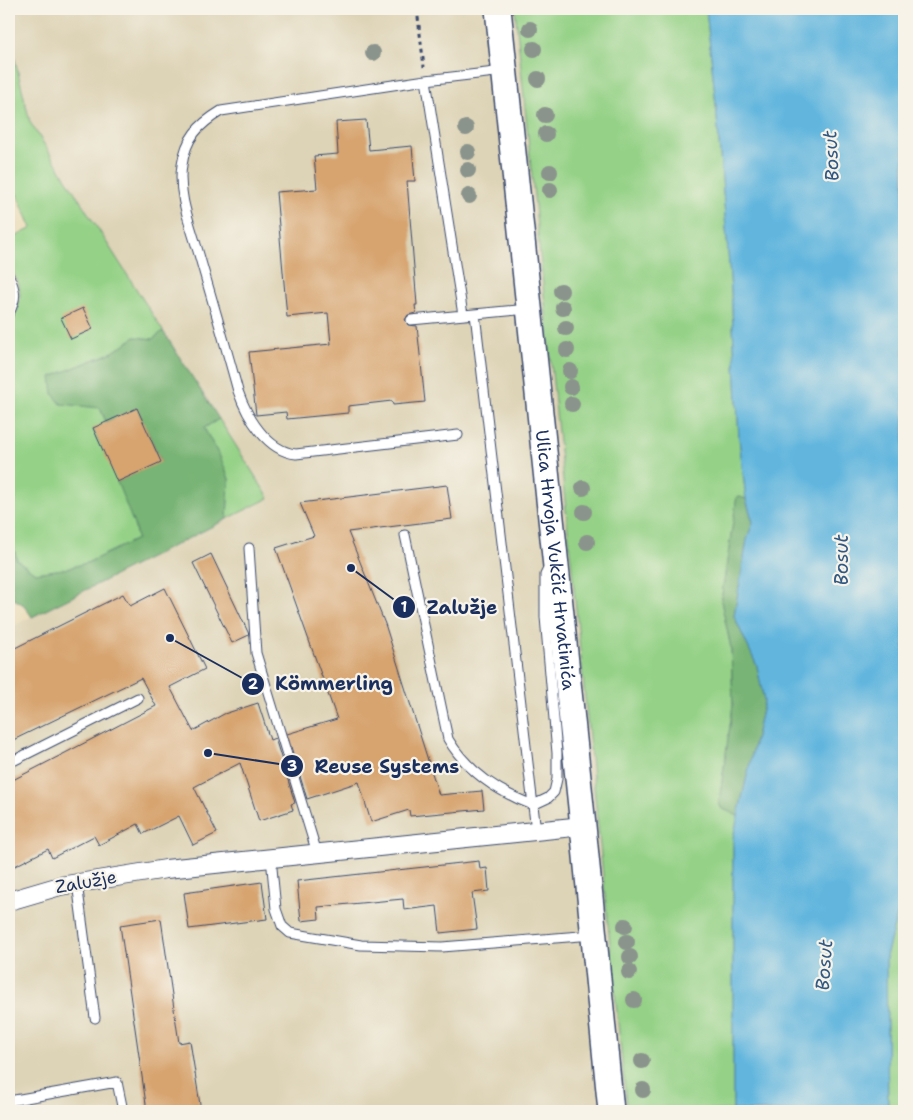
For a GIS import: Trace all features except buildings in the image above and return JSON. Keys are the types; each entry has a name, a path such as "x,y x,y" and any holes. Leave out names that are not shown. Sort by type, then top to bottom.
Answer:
{"main road":[{"name":"Ulica Hrvoja Vukčić Hrvatinića","path":"498,9 611,1111"}],"street":[{"name":"Zalužje","path":"9,901 60,886 166,869 583,826"}],"lane":[{"path":"458,435 296,454 286,453 263,435 244,407 238,391 183,199 182,165 188,144 196,130 204,121 221,111 426,80 504,71"},
{"path":"426,80 463,315"},
{"path":"9,276 14,289 14,302 9,313"},
{"path":"411,320 529,309"},
{"path":"475,314 536,831"},
{"path":"406,535 448,739 472,770 511,797 532,805 548,798 554,792 557,779 557,753 545,617 545,575 555,556"},
{"path":"249,548 256,653 316,853"},
{"path":"9,763 138,698"},
{"path":"272,858 276,910 282,926 290,933 361,945 442,947 594,935"},
{"path":"77,883 95,1018"},
{"path":"9,1101 117,1082 123,1111"}],"path":[{"path":"417,9 426,80"}],"shaded area":[{"path":"9,9 515,9 627,1111 9,1111 9,628 269,498 30,122 9,35"}],"green space":[{"path":"515,9 706,9 716,105 731,290 739,438 746,499 737,497 721,601 731,648 733,705 719,802 721,808 738,816 733,838 733,1111 627,1111"},
{"path":"9,35 30,122 163,331 153,339 135,337 113,352 51,377 100,408 106,422 93,429 125,497 137,539 87,563 64,569 35,573 17,560 9,530 9,322 16,314 20,298 19,285 9,262 9,240 32,228 9,177"},
{"path":"163,331 219,419 204,428 221,459 229,479 227,519 32,617 24,605 9,596 9,530 17,560 35,573 64,569 87,563 137,539 135,527 117,482 161,461 137,409 106,422 100,408 61,404 53,394 51,377 113,352 135,337 153,339"},
{"path":"219,419 269,498 227,519 229,479 221,459 204,428"},
{"path":"737,496 746,499 753,522 747,540 734,616 757,666 764,701 738,816 721,808 719,802 733,705 731,648 721,601"},
{"path":"904,889 904,1111 888,1111 886,956"}],"water":[{"name":"Bosut","path":"706,9 904,9 904,889 886,956 888,1111 733,1111 733,838 764,701 757,666 734,616 747,540 753,522 746,499 739,438 731,290"}],"place":[{"name":"Zalužje","path":"351,568"},
{"name":"Kömmerling","path":"170,638"},
{"name":"Reuse Systems","path":"208,753"}]}
